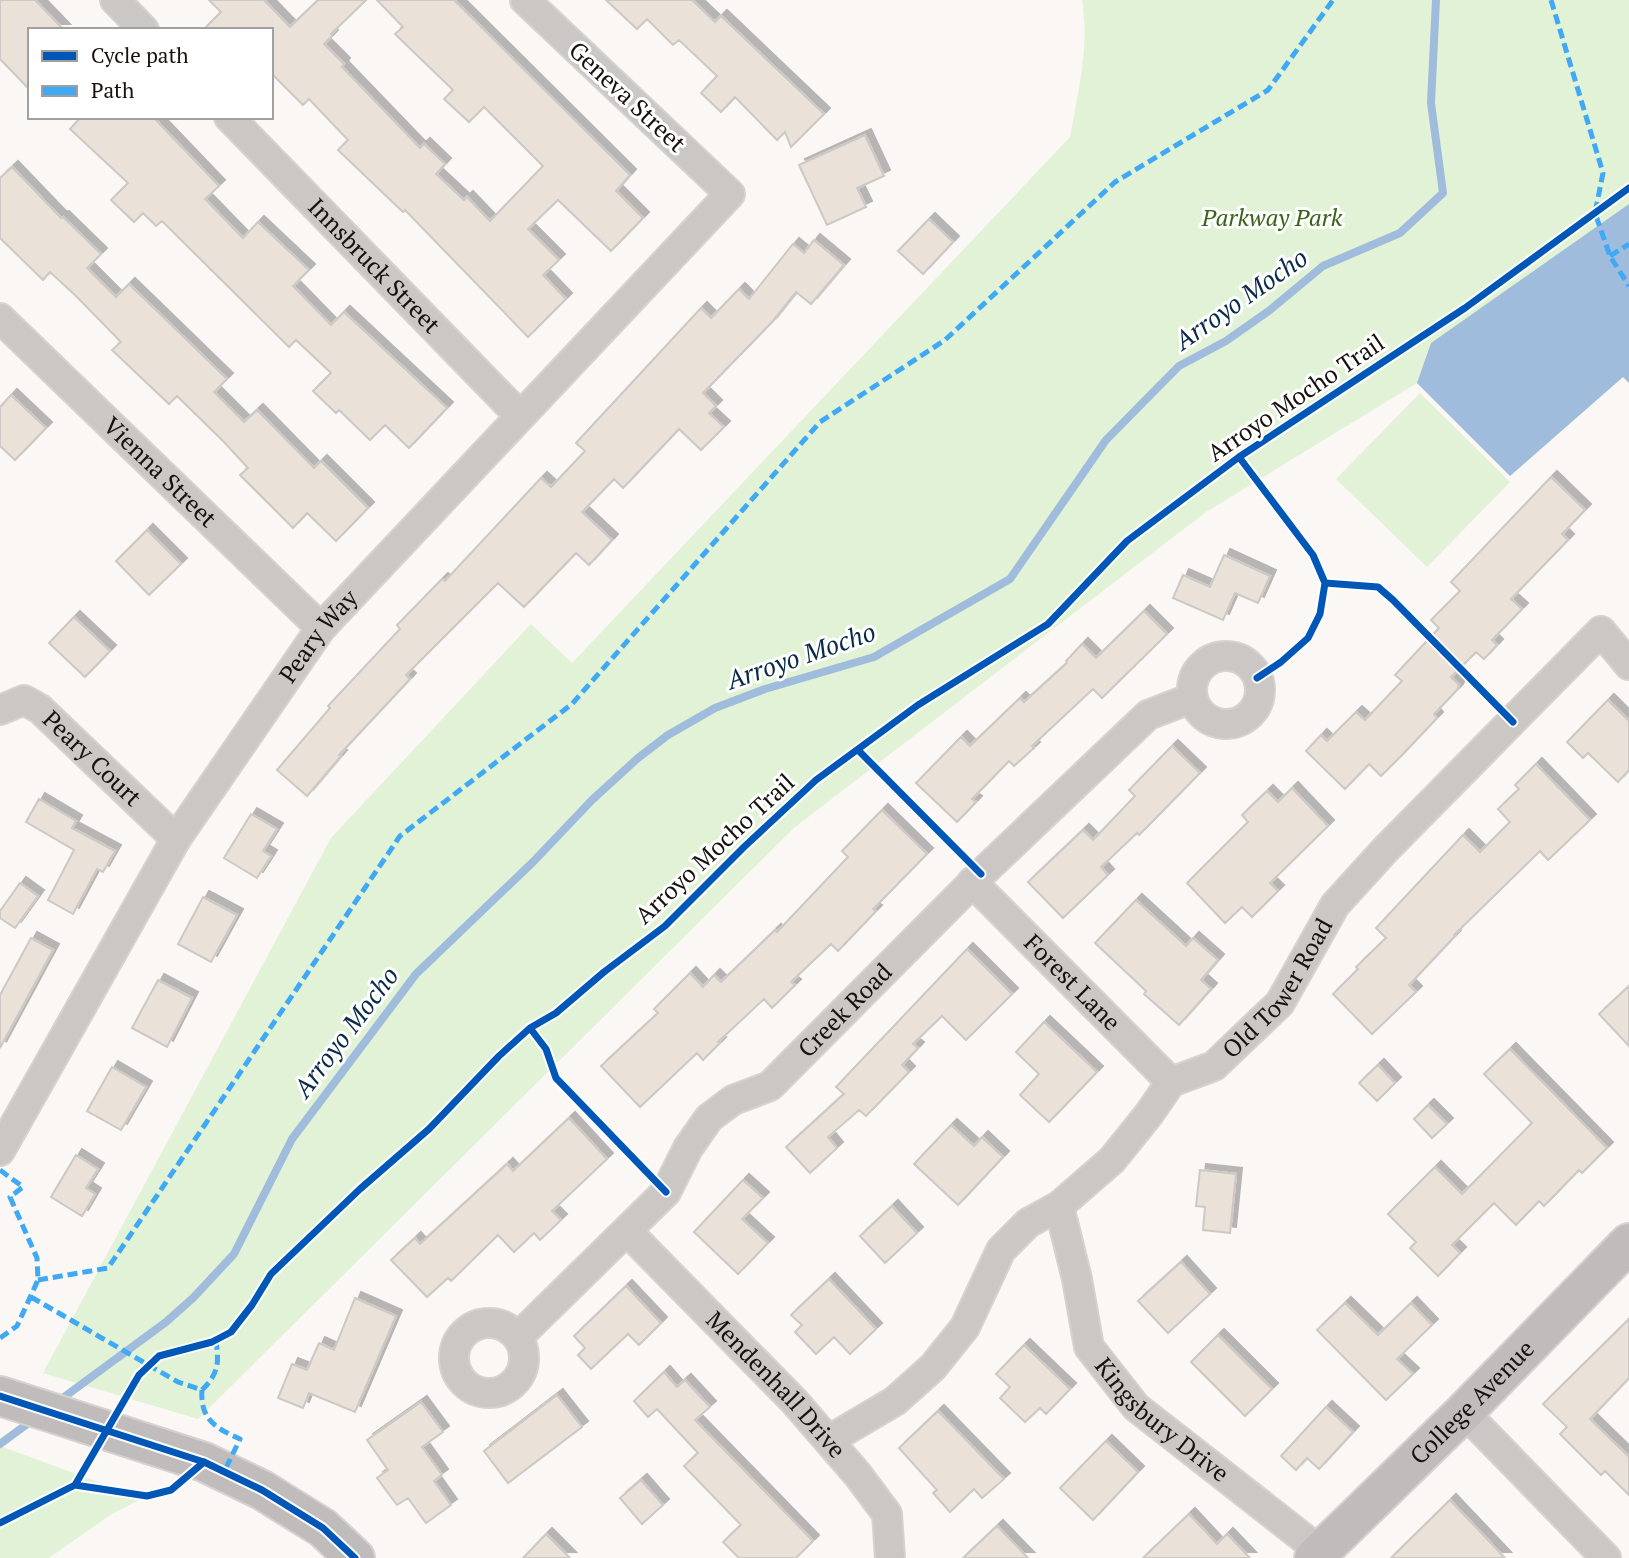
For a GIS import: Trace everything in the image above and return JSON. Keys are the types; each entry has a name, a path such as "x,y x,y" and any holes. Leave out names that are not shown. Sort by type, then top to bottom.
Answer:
{"street":[{"path":"115,0 142,28"},
{"name":"Geneva Street","path":"524,0 730,194"},
{"name":"Innsbruck Street","path":"231,119 520,416"},
{"name":"Peary Way","path":"0,1151 176,839 321,628 730,194"},
{"name":"Vienna Street","path":"0,319 321,628"},
{"name":"Old Tower Road","path":"1171,1082 1214,1066 1280,1003 1335,905 1385,850 1601,631 1629,665"},
{"name":"Creek Road","path":"518,1337 666,1192 688,1147 709,1118 733,1100 770,1086 972,883 1148,715 1192,698"},
{"name":"Peary Court","path":"0,710 24,700 40,709 176,839"},
{"name":"Forest Lane","path":"972,883 1171,1082"},
{"path":"829,1440 895,1401 933,1367 965,1327 1001,1250 1028,1223 1059,1206 1112,1160 1171,1082"},
{"name":"Kingsbury Drive","path":"1059,1206 1077,1279 1088,1347 1136,1407 1317,1555"},
{"name":"Mendenhall Drive","path":"626,1231 829,1440 887,1514 890,1558"},
{"name":"College Avenue","path":"1317,1555 1464,1412 1629,1243"},
{"path":"0,1395 204,1462 262,1490 323,1528 355,1558"},
{"path":"1464,1412 1606,1558"}],"green space":[{"name":"Parkway Park","path":"1082,0 1629,0 1629,383 1623,377 1510,476 1417,383 1206,512 795,827 198,1419 43,1373 331,838 531,624 572,663 1070,137 1084,52"},
{"path":"1420,393 1510,482 1427,567 1336,479"},
{"path":"0,1446 109,1486 139,1500 110,1515 49,1558 0,1558"}],"water":[{"path":"1629,204 1629,383 1623,377 1510,476 1417,383 1431,343"}],"building":[{"path":"0,0 35,0 62,28 28,28 28,88 0,59"},
{"path":"209,0 264,0 290,27 318,0 366,0 324,44 344,64 342,67 420,148 424,144 445,164 436,174 464,200 467,197 490,221 543,166 484,107 469,122 444,99 453,90 395,34 403,27 377,0 454,0 630,175 616,191 643,218 611,251 558,200 528,229 559,260 543,275 566,299 528,337 405,210 403,212 338,150 348,140 309,99 303,105 273,75 273,28 205,28 221,12"},
{"path":"606,0 692,0 715,22 721,16 824,114 791,147 785,132 777,140 735,97 721,112 701,93 717,76 679,40 673,45 647,19 637,29"},
{"path":"79,119 155,119 219,186 205,199 243,238 258,222 309,270 293,286 331,325 344,312 447,408 409,448 385,425 370,440 339,410 336,413 313,391 331,373 296,340 289,347 162,221 156,226 143,213 134,222 111,200 128,183 70,129"},
{"path":"865,135 884,176 857,188 866,207 827,225 799,165"},
{"path":"12,167 61,218 101,254 87,268 116,297 129,284 227,379 214,392 244,422 257,410 314,468 321,461 368,508 336,541 307,513 293,528 240,475 248,468 224,442 177,396 169,404 112,350 121,342 76,296 50,272 43,280 0,238 0,178"},
{"path":"929,219 953,242 923,274 898,251"},
{"path":"814,240 844,265 811,304 796,292 772,322 703,393 716,406 709,413 724,427 701,450 679,429 623,488 614,479 582,512 612,540 589,565 576,553 524,607 498,583 406,675 410,679 339,755 341,756 307,796 277,770 330,708 328,706 400,629 397,625 442,579 445,581 541,478 551,487 585,451 576,443 701,308 711,318 739,289 749,299 793,244 804,253"},
{"path":"11,395 46,428 15,460 0,446 0,407"},
{"path":"1551,477 1585,510 1562,534 1568,540 1511,599 1522,609 1492,640 1497,645 1484,659 1476,652 1451,677 1459,685 1434,714 1437,718 1381,776 1369,764 1345,789 1306,751 1321,735 1327,741 1356,712 1365,720 1402,681 1395,675 1439,628 1431,620 1460,591 1451,582"},
{"path":"147,530 181,564 149,595 116,561"},
{"path":"1224,555 1270,576 1258,603 1235,593 1223,620 1173,598 1183,575 1210,587"},
{"path":"1144,611 1167,634 1102,698 1093,689 1014,766 1009,761 972,799 976,802 957,822 916,783 961,737 970,746 1020,698 1024,702 1067,663 1082,644 1096,658"},
{"path":"74,617 110,651 85,677 49,643"},
{"path":"1608,700 1629,721 1629,770 1618,782 1588,753 1583,758 1567,742"},
{"path":"1172,746 1200,773 1139,835 1137,833 1101,867 1108,875 1063,918 1028,882 1083,830 1093,840 1135,796 1129,790"},
{"path":"1536,764 1590,820 1548,860 1540,851 1454,935 1409,985 1416,992 1372,1034 1333,994 1386,938 1376,928 1463,835 1480,852 1510,822 1498,809 1519,789 1515,785"},
{"path":"1292,788 1328,826 1270,883 1278,891 1252,917 1242,907 1225,923 1187,883 1248,822 1242,815 1267,791 1278,802"},
{"path":"39,799 76,821 72,828 115,851 103,872 97,869 73,914 48,900 74,850 26,822"},
{"path":"882,810 927,854 873,909 876,911 838,951 831,944 791,982 795,985 772,1008 764,999 718,1042 720,1043 703,1060 697,1053 640,1107 601,1066 658,1013 654,1009 690,973 703,987 714,975 721,982 775,930 777,932 848,857 842,851"},
{"path":"251,814 277,829 263,851 271,856 257,878 224,858"},
{"path":"20,883 38,896 15,928 0,918 0,911"},
{"path":"203,897 237,915 211,962 178,944"},
{"path":"1136,900 1186,946 1193,938 1218,960 1201,980 1211,989 1179,1025 1144,994 1146,991 1095,943"},
{"path":"31,938 53,950 0,1048 0,995"},
{"path":"967,949 1012,994 966,1040 942,1016 913,1044 918,1048 902,1065 909,1072 866,1116 859,1110 828,1137 837,1148 810,1173 786,1147 844,1094 836,1087"},
{"path":"158,980 192,998 167,1047 132,1028"},
{"path":"1629,986 1629,1046 1599,1014"},
{"path":"1044,1022 1097,1072 1049,1122 1020,1095 1039,1074 1016,1052"},
{"path":"1510,1049 1607,1148 1582,1173 1579,1170 1544,1206 1539,1201 1516,1225 1494,1203 1452,1245 1460,1253 1438,1276 1410,1248 1416,1242 1388,1214 1435,1167 1462,1194 1532,1123 1484,1074"},
{"path":"1378,1065 1395,1083 1377,1101 1359,1083"},
{"path":"112,1067 146,1087 121,1130 87,1111"},
{"path":"1428,1105 1447,1124 1432,1138 1414,1119"},
{"path":"569,1118 607,1159 552,1211 561,1220 540,1240 534,1233 514,1252 498,1235 451,1281 448,1278 427,1297 391,1260 415,1238 420,1244 507,1164 513,1171"},
{"path":"951,1125 974,1146 982,1137 1003,1157 958,1205 914,1164"},
{"path":"76,1155 98,1169 86,1188 95,1194 82,1216 51,1197"},
{"path":"1200,1170 1236,1174 1230,1233 1203,1230 1205,1207 1196,1206"},
{"path":"743,1180 763,1198 742,1219 768,1243 738,1274 694,1232"},
{"path":"892,1206 917,1233 885,1263 860,1236"},
{"path":"1181,1262 1210,1294 1168,1333 1138,1301"},
{"path":"829,1279 876,1329 850,1354 834,1337 816,1354 795,1332 802,1325 791,1315"},
{"path":"626,1286 661,1323 639,1345 628,1334 591,1369 578,1355 585,1348 574,1336"},
{"path":"355,1298 396,1316 355,1412 309,1393 303,1408 278,1398 292,1364 307,1370 319,1343 334,1350"},
{"path":"1345,1303 1378,1335 1411,1303 1432,1325 1397,1359 1413,1374 1386,1400 1317,1330"},
{"path":"1629,1319 1629,1378 1590,1419 1629,1457 1629,1495 1605,1471 1601,1475 1560,1434 1567,1427 1543,1404"},
{"path":"1218,1335 1272,1389 1245,1416 1191,1362"},
{"path":"1024,1345 1070,1389 1046,1414 1040,1408 1025,1422 1000,1398 1010,1387 996,1374"},
{"path":"664,1372 677,1387 685,1380 710,1407 695,1420 813,1541 796,1558 739,1558 723,1542 741,1525 684,1466 698,1453 657,1409 648,1417 634,1401"},
{"path":"557,1395 582,1427 508,1483 484,1451"},
{"path":"421,1402 443,1432 422,1447 442,1475 434,1481 451,1505 426,1523 408,1498 397,1505 377,1478 388,1470 367,1440"},
{"path":"1326,1407 1353,1432 1319,1469 1307,1458 1296,1470 1281,1456"},
{"path":"938,1411 1004,1479 982,1498 974,1489 950,1512 933,1493 937,1490 899,1448"},
{"path":"1106,1441 1138,1472 1093,1520 1060,1488"},
{"path":"641,1480 663,1505 642,1524 620,1498"},
{"path":"1450,1500 1505,1558 1391,1558"},
{"path":"1189,1514 1217,1544 1227,1534 1250,1558 1143,1558"},
{"path":"997,1526 1028,1558 963,1558"},
{"path":"546,1534 570,1558 523,1558"}],"waterway":[{"name":"Arroyo Mocho","path":"56,1403 166,1322 193,1298 234,1254 292,1139 416,974 638,758 668,735 715,708 765,689 874,657 1010,579 1106,440 1179,366 1226,341 1270,310 1323,266 1400,233 1443,193 1431,103 1436,0"},
{"name":"Arroyo Mocho","path":"0,1444 34,1419"}],"marked path":[{"path":"38,1280 108,1268 400,836 572,704 820,422 945,340 1115,182 1268,90 1333,0"},
{"path":"1551,0 1603,173 1595,213 1610,256 1629,286"},
{"path":"1610,256 1629,244"},
{"path":"0,1170 23,1187 10,1197 37,1258 38,1280 17,1326 0,1338"},
{"path":"31,1297 178,1382 202,1390 212,1378 216,1367 216,1340"},
{"path":"202,1390 204,1408 211,1421 223,1431 240,1439 224,1472"}],"cycle path":[{"name":"Arroyo Mocho Trail","path":"0,1523 75,1485 139,1375 159,1356 212,1342 231,1332 271,1274 360,1189 429,1129 499,1056 530,1028 556,1013 604,972 665,926 816,780 918,705 1048,624 1127,541 1239,457 1465,308 1629,188"},
{"name":"Arroyo Mocho Trail","path":"1239,457 1313,555 1325,583 1320,614 1308,638 1281,662 1257,678"},
{"path":"1325,583 1378,587 1513,722"},
{"path":"858,750 981,874"},
{"path":"530,1028 546,1049 556,1078 666,1192"},
{"path":"0,1396 204,1462 262,1490 323,1528 355,1558"},
{"path":"75,1485 147,1496 171,1490 204,1462"}]}
